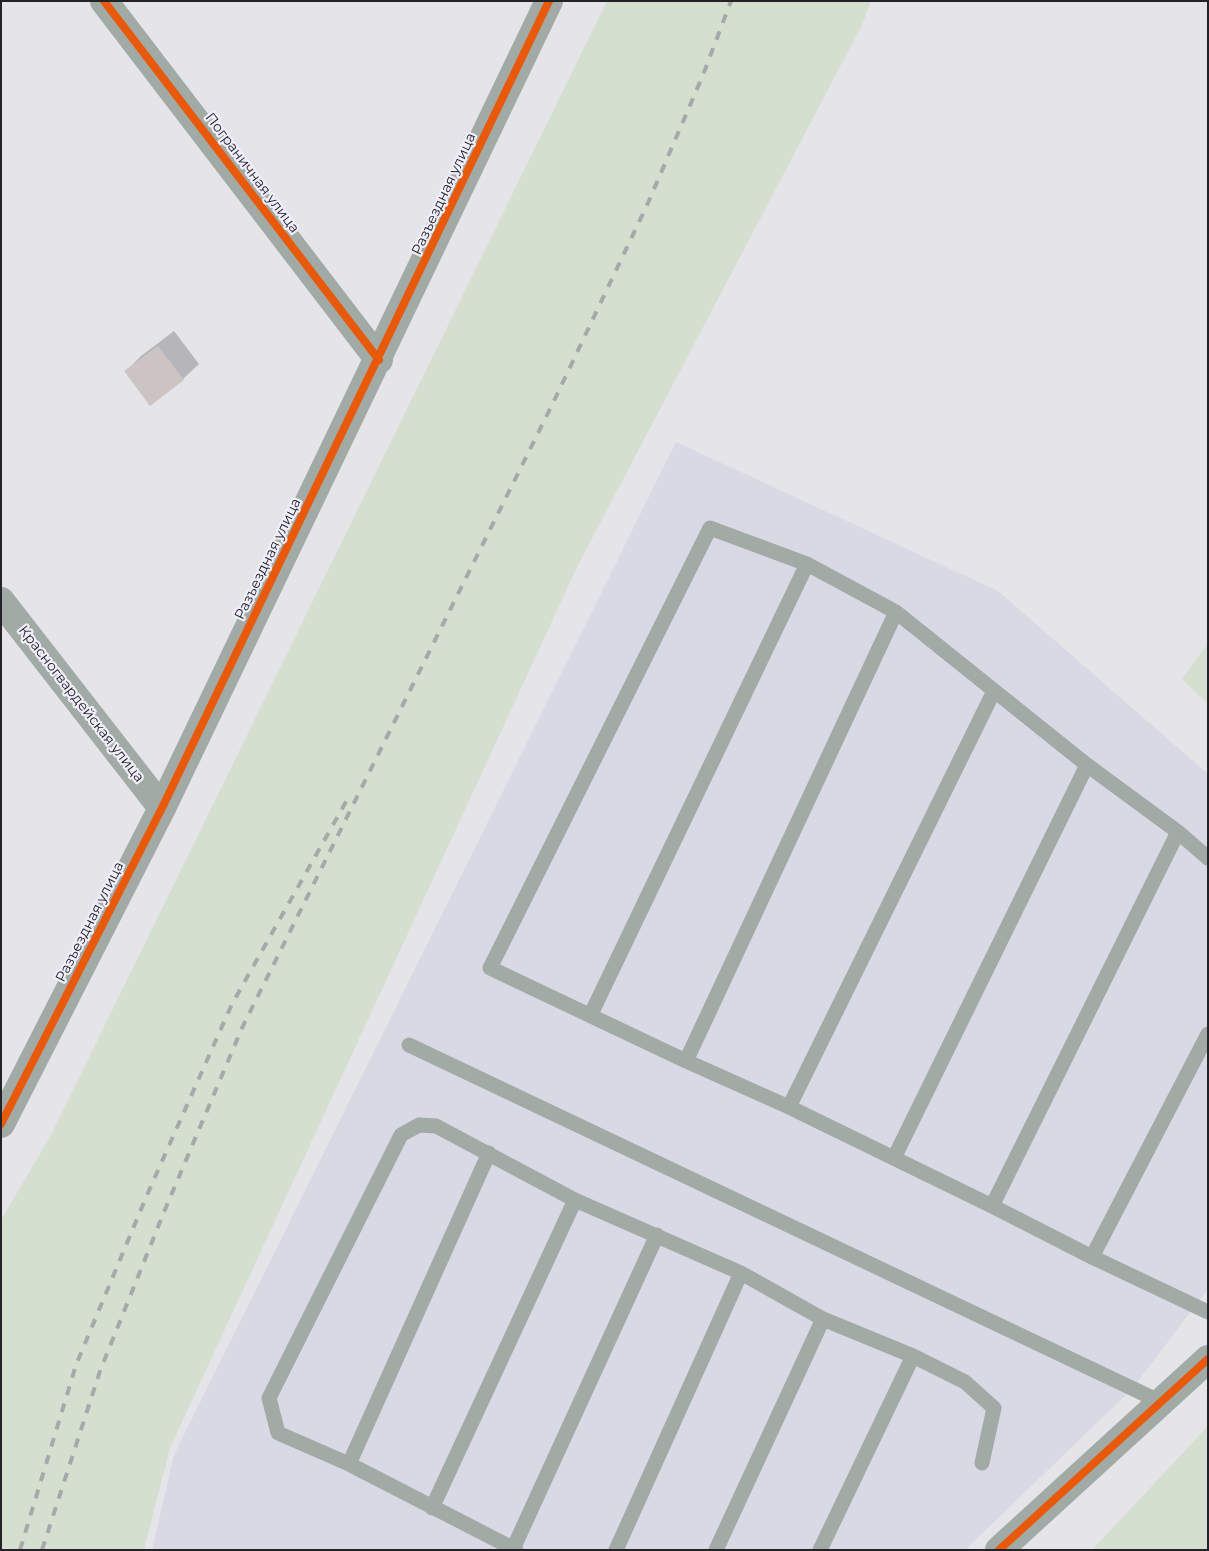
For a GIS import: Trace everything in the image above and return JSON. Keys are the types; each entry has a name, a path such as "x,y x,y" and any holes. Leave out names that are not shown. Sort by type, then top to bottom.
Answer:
{"street":[{"name":"Пограничная улица","path":"104,1 379,360"},
{"name":"Разъездная улица","path":"1,1124 162,808 379,360 549,1"},
{"name":"Красногвардейская улица","path":"1,601 162,808"},
{"path":"999,1550 1208,1359"}],"lane":[{"path":"1208,858 1178,832 1087,765 994,692 896,612 807,564 710,528 490,968 591,1014 686,1061 789,1107 992,1206 1092,1258 1208,1312"},
{"path":"591,1014 807,564"},
{"path":"686,1061 896,612"},
{"path":"789,1107 994,692"},
{"path":"894,1158 1087,765"},
{"path":"992,1206 1178,832"},
{"path":"1092,1258 1208,1034"},
{"path":"409,1045 1161,1402"},
{"path":"657,1235 514,1549 349,1464 278,1433 270,1398 400,1135 419,1125 436,1126 575,1200 657,1235 741,1273 823,1319 913,1356 965,1382 994,1408 982,1463"},
{"path":"349,1464 489,1153"},
{"path":"432,1508 575,1200"},
{"path":"616,1550 741,1273"},
{"path":"716,1550 823,1319"},
{"path":"820,1550 913,1356"}],"shaded area":[{"path":"676,442 998,591 1208,774 1208,1289 1132,1389 965,1550 152,1550 174,1455"}],"green space":[{"path":"607,1 871,1 862,25 578,565 170,1448 144,1550 1,1550 1,1220 50,1137"},
{"path":"1208,643 1208,704 1182,679"},
{"path":"1208,1426 1208,1550 1092,1550"}],"building":[{"path":"158,346 184,380 150,406 124,371"}],"railway":[{"path":"42,1550 100,1371 164,1212 242,1028 553,403 648,203 703,75 731,1"},
{"path":"20,1550 76,1365 147,1195 232,1004 347,800"}],"cycle path":[{"path":"104,1 379,360"},
{"path":"1,1124 162,808 549,1"},
{"path":"999,1550 1208,1359"}]}
